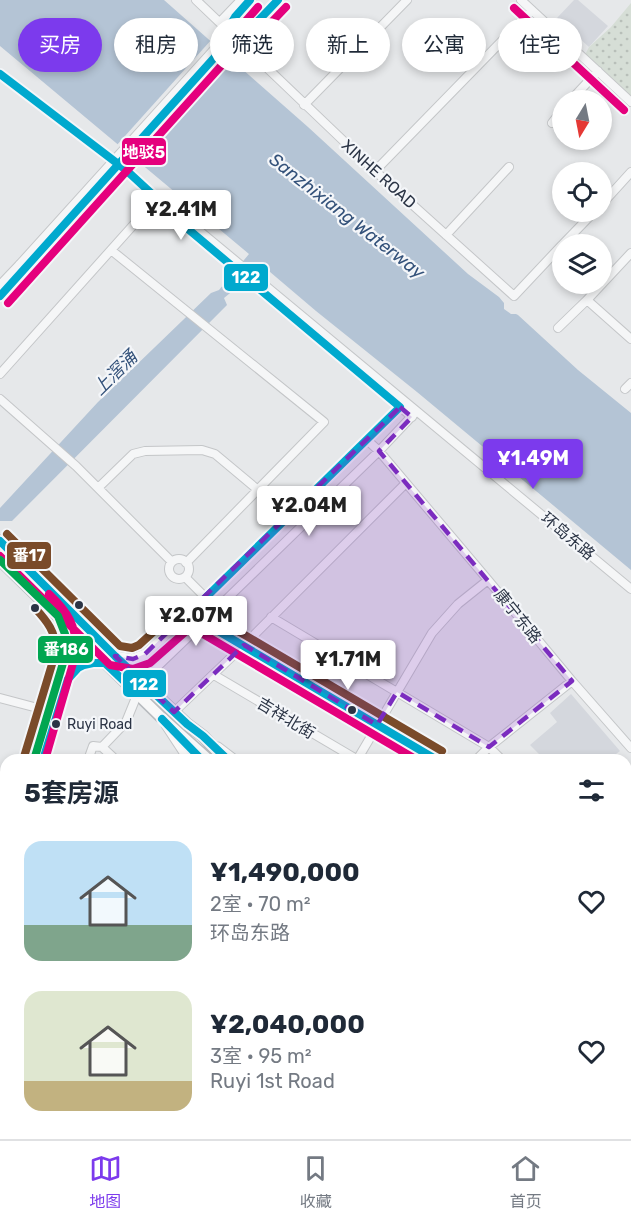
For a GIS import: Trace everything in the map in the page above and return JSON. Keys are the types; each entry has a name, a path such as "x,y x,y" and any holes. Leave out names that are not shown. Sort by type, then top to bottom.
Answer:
{"highway":[{"path":"0,541 115,656 220,754"},
{"path":"0,560 137,695 202,754"},
{"path":"162,718 196,754"}],"main road":[{"path":"115,656 133,659 145,654 192,610 203,622 427,754"},
{"path":"36,754 66,646 65,634 58,616"},
{"path":"152,690 151,681 154,669 203,622"},
{"path":"45,754 68,679 84,665 105,663"},
{"path":"162,718 185,754"},
{"path":"203,736 227,754"}],"street":[{"name":"XINHE ROAD","path":"196,0 216,18"},
{"path":"224,18 241,0"},
{"path":"0,296 22,266 219,44 235,17 250,0"},
{"path":"0,285 22,266 224,48 256,22 278,0"},
{"path":"304,105 407,0"},
{"path":"521,0 631,102"},
{"path":"375,171 532,10"},
{"path":"580,90 598,71"},
{"name":"XINHE ROAD","path":"271,72 375,171 514,296 552,256"},
{"path":"0,74 126,170 153,199 111,250 0,374"},
{"path":"446,234 509,167"},
{"path":"612,193 631,172"},
{"name":"环岛东路","path":"153,199 161,200 415,414 631,589"},
{"name":"XINHE ROAD","path":"573,234 585,222"},
{"path":"111,250 324,422 186,563"},
{"path":"558,328 631,253"},
{"path":"587,300 631,339"},
{"path":"0,399 72,462 172,562"},
{"path":"192,610 403,404"},
{"path":"203,622 415,414"},
{"name":"康宁东路","path":"367,440 379,451 631,748"},
{"path":"98,488 133,454 145,451 202,450 215,454 258,490"},
{"path":"174,712 214,675 405,483"},
{"path":"179,560 186,563 189,570 185,577 178,579 172,576 169,569 172,562 179,560"},
{"path":"185,577 206,598"},
{"path":"360,754 432,633 458,604 488,580"},
{"path":"271,617 489,747 496,754"},
{"name":"吉祥北街","path":"214,675 347,754"},
{"path":"482,754 572,681"},
{"path":"102,747 126,722 137,695"},
{"path":"0,698 49,711"},
{"path":"90,754 93,746 102,747 110,754"}],"highlighted area":[{"path":"400,407 412,417 379,451 572,681 489,747 397,692 377,725 244,645 174,712 115,656 133,659 145,654"}],"shaded area":[{"path":"574,0 578,0 608,26 589,47 582,41 582,18 557,18"},
{"path":"631,3 631,99 585,55 589,47 611,27"},
{"path":"571,694 620,751 616,754 539,754 530,745 557,722 550,713"}],"water":[{"name":"Sanzhixiang Waterway","path":"0,0 164,0 184,18 114,18 114,72 198,72 198,30 210,41 210,72 246,72 468,274 499,297 504,303 504,309 511,314 518,315 578,370 631,413 631,570 263,266 224,298 227,305 12,521 0,521 0,508 98,402 211,293 219,290 249,254 31,72 102,72 102,18 18,18 18,61 0,46"}],"pier":[{"path":"210,41 212,72 132,160 116,146 182,72 198,72 198,55"}],"transit line":[{"name":"122","path":"234,18 250,0"},
{"name":"122","path":"0,296 223,48 257,22 278,0"},
{"name":"地驳5","path":"248,18 258,7"},
{"name":"地驳5","path":"8,303 230,56 264,30 286,7"},
{"name":"地驳5","path":"514,8 624,110"},
{"name":"122","path":"0,74 126,170 152,194 157,203 400,407 192,611 203,622 427,754"},
{"name":"番17","path":"7,534 120,646 132,648 139,645 185,603"},
{"name":"122","path":"0,541 115,656 222,754"},
{"name":"地驳5","path":"0,556 110,665 133,669 150,663 192,626 407,754"},
{"name":"番186","path":"0,560 58,616 65,634 66,653 36,754"},
{"name":"地驳5","path":"47,754 76,653 75,635 70,620 49,594"},
{"name":"番17","path":"199,604 209,614 442,751"},
{"name":"番17","path":"25,754 56,651 50,627 35,608"},
{"name":"122","path":"45,754 68,679 78,668 93,663 105,663 124,681"},
{"name":"122","path":"162,719 196,754"}],"place":[{"name":"Ruyi Road","path":"56,724"}],"water label":[{"name":"上滘涌","path":"115,373"}]}
